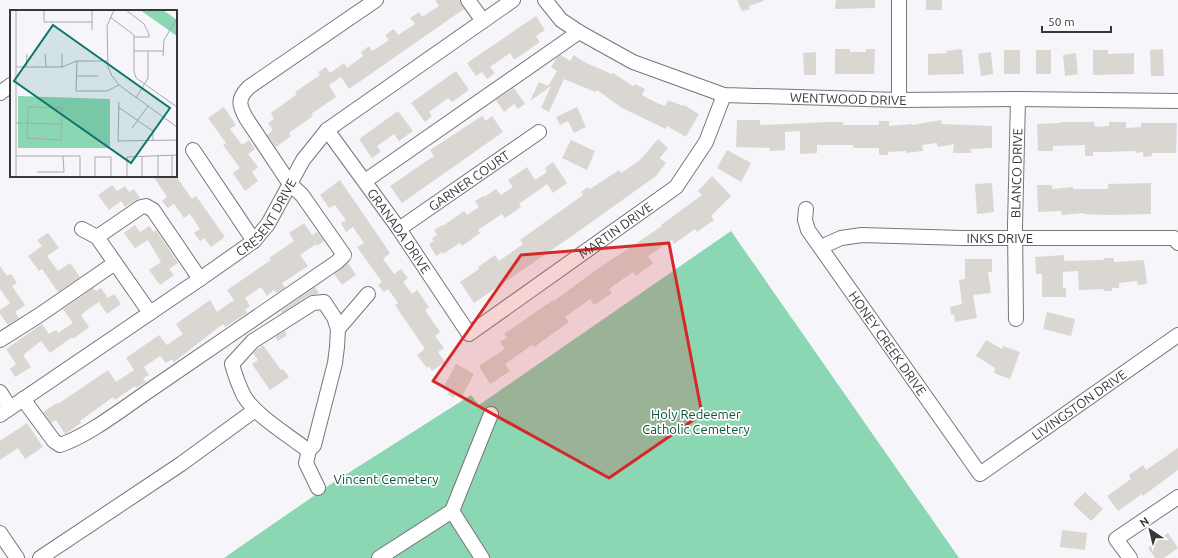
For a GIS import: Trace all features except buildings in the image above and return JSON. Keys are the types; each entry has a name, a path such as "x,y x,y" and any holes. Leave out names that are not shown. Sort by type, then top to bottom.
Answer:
{"street":[{"path":"23,399 54,442 60,445 70,442 114,414 337,262 344,255 302,195 290,184 246,118 240,108 240,101 244,92 249,87 376,0"},
{"path":"468,0 483,21"},
{"name":"CRESENT DRIVE","path":"5,411 254,241 268,224 303,160 327,130 513,0"},
{"name":"WENTWOOD DRIVE","path":"545,0 561,20 579,32 633,62 724,95 899,100 1018,99 1178,101"},
{"path":"899,0 899,100"},
{"path":"365,181 579,32"},
{"path":"0,93 10,86"},
{"name":"MARTIN DRIVE","path":"469,334 676,187 706,142 724,95"},
{"name":"BLANCO DRIVE","path":"1016,320 1015,237 1018,99"},
{"name":"GRANADA DRIVE","path":"327,130 399,229 469,334"},
{"name":"GARNER COURT","path":"399,229 539,132"},
{"path":"193,150 254,241"},
{"path":"97,237 141,207 150,207 200,279"},
{"name":"HONEY CREEK DRIVE","path":"806,209 805,220 808,230 980,474"},
{"path":"82,228 97,237 150,313"},
{"name":"INKS DRIVE","path":"821,247 841,238 862,235 962,238 1174,238 1178,243"},
{"path":"0,340 115,263"},
{"path":"338,329 368,294"},
{"path":"309,450 255,410 245,397 237,382 232,364 253,340 313,303 324,302 334,317 338,329 335,363 314,445 309,450 306,463 318,488"},
{"name":"LIVINGSTON DRIVE","path":"980,474 1178,335"},
{"path":"0,392 5,411"},
{"path":"40,558 181,464 255,410"},
{"path":"379,558 452,511 491,414"},
{"path":"1130,558 1116,539 1178,497"},
{"path":"452,511 482,558"},
{"path":"0,533 17,558"}],"highlighted area":[{"path":"669,243 702,414 609,478 433,381 521,255"}],"green space":[{"name":"Holy Redeemer Catholic Cemetery","path":"731,231 959,558 224,558 331,484 471,395 479,405"}],"park label":[{"name":"Vincent Cemetery","path":"386,479"}]}
